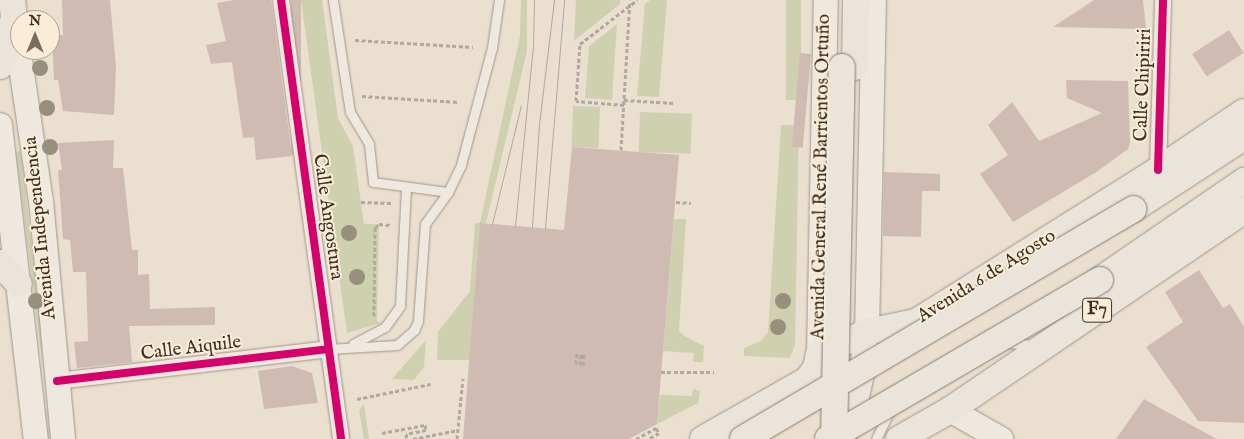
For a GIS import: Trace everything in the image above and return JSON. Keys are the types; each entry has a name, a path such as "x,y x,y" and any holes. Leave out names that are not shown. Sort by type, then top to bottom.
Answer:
{"main road":[{"name":"Avenida General René Barrientos Ortuño","path":"819,354 826,0"},
{"path":"843,0 849,67 843,439"},
{"path":"834,439 849,67 856,0"},
{"path":"843,439 855,403 865,363 874,0"},
{"path":"0,66 13,9"},
{"name":"Avenida Independencia","path":"13,9 41,201 63,439"},
{"name":"Avenida 6 de Agosto","path":"740,433 807,380 816,368 819,354 867,332 916,322 1158,170 1244,112"},
{"name":"Avenida Independencia","path":"0,125 36,439"},
{"name":"Avenida 6 de Agosto","path":"703,439 740,433 1132,209 1244,137"},
{"path":"828,439 1100,280 1244,181"},
{"name":"F7","path":"899,439 950,410 1244,210"},
{"path":"0,263 19,284"},
{"path":"923,439 950,410 1001,439"}],"street":[{"name":"Calle Angostura","path":"281,0 341,439"},
{"name":"Calle Chipiriri","path":"1158,170 1163,0"},
{"name":"Calle Aiquile","path":"57,381 328,349"}],"lane":[{"path":"333,0 350,112 370,144 373,182 448,192"},
{"path":"328,349 349,346 397,345 414,330 418,321 425,224 448,192 461,165 492,48 499,0"},
{"path":"349,346 383,329 400,306 406,187"},
{"path":"876,439 893,405 999,342 1044,346"}],"path":[{"path":"621,150 630,0"},
{"path":"624,105 576,101 580,44 637,0"},
{"path":"354,40 473,47"},
{"path":"361,96 459,102"},
{"path":"624,100 674,103"},
{"path":"361,202 394,203"},
{"path":"676,202 691,203"},
{"path":"374,319 375,228 378,224 394,225"},
{"path":"580,353 580,365 580,353"},
{"path":"661,372 714,372"},
{"path":"457,439 463,378"},
{"path":"357,399 430,384"},
{"path":"382,433 424,425 426,430 406,434 406,439"},
{"path":"636,439 656,428 658,433 648,439"},
{"path":"413,439 458,430"}],"green space":[{"path":"301,0 322,0 338,118 353,146 364,224 379,224 377,321 381,323 347,333"},
{"path":"521,0 527,0 527,51 486,223 480,223 520,36"},
{"path":"576,0 620,0 620,4 574,41"},
{"path":"650,0 667,0 659,97 637,96 645,4"},
{"path":"786,0 801,0 801,100 786,100"},
{"path":"617,24 612,100 585,98 589,46"},
{"path":"573,106 600,107 599,148 572,147"},
{"path":"640,112 692,114 691,154 639,152"},
{"path":"781,125 799,125 795,345 790,358 744,356 744,348 761,341 768,332"},
{"path":"21,151 41,332 42,361 16,152"},
{"path":"674,219 686,219 679,330 683,335 704,346 703,362 693,362 694,353 663,351"},
{"path":"475,223 480,223 470,360 437,360 438,332 470,291"},
{"path":"426,340 424,367 414,380 392,379"},
{"path":"693,389 700,391 698,403 657,424 660,395 692,396"},
{"path":"364,404 369,439 364,439 359,410"}],"building":[{"path":"62,0 110,0 116,68 114,115 63,111 58,80 54,80 53,60 60,60 60,35 63,35"},
{"path":"234,0 271,0 292,156 256,160 254,137 243,138 232,62 211,64 206,45 226,41 217,3"},
{"path":"291,0 301,0 301,154 291,154"},
{"path":"1094,0 1143,0 1146,29 1053,27"},
{"path":"1229,30 1244,53 1207,77 1192,54"},
{"path":"800,53 811,54 803,148 792,147"},
{"path":"1066,80 1128,81 1130,143 1128,149 1098,171 1013,222 980,174 1008,155 988,125 1012,102 1039,141 1102,113 1067,98"},
{"path":"114,140 113,168 123,168 132,250 138,250 138,275 149,274 150,309 215,307 215,325 129,326 132,362 77,368 74,342 88,341 86,272 73,272 70,240 63,239 58,170 62,170 58,143"},
{"path":"572,147 679,155 657,424 629,439 463,439 480,223 564,230"},
{"path":"884,172 940,174 940,191 922,191 921,237 883,236"},
{"path":"1199,270 1223,308 1230,304 1244,327 1244,423 1198,421 1146,347 1183,322 1165,292"},
{"path":"292,366 312,373 318,403 264,409 258,371"},
{"path":"1144,399 1158,407 1217,439 1116,439"}],"tram line":[{"path":"515,226 533,47 534,0"},
{"path":"532,227 539,124 554,0"},
{"path":"545,228 564,0"},
{"path":"492,224 521,105"}],"cycle path":[{"path":"281,0 341,439"},
{"path":"1158,170 1163,0"},
{"path":"57,381 328,349"}]}
